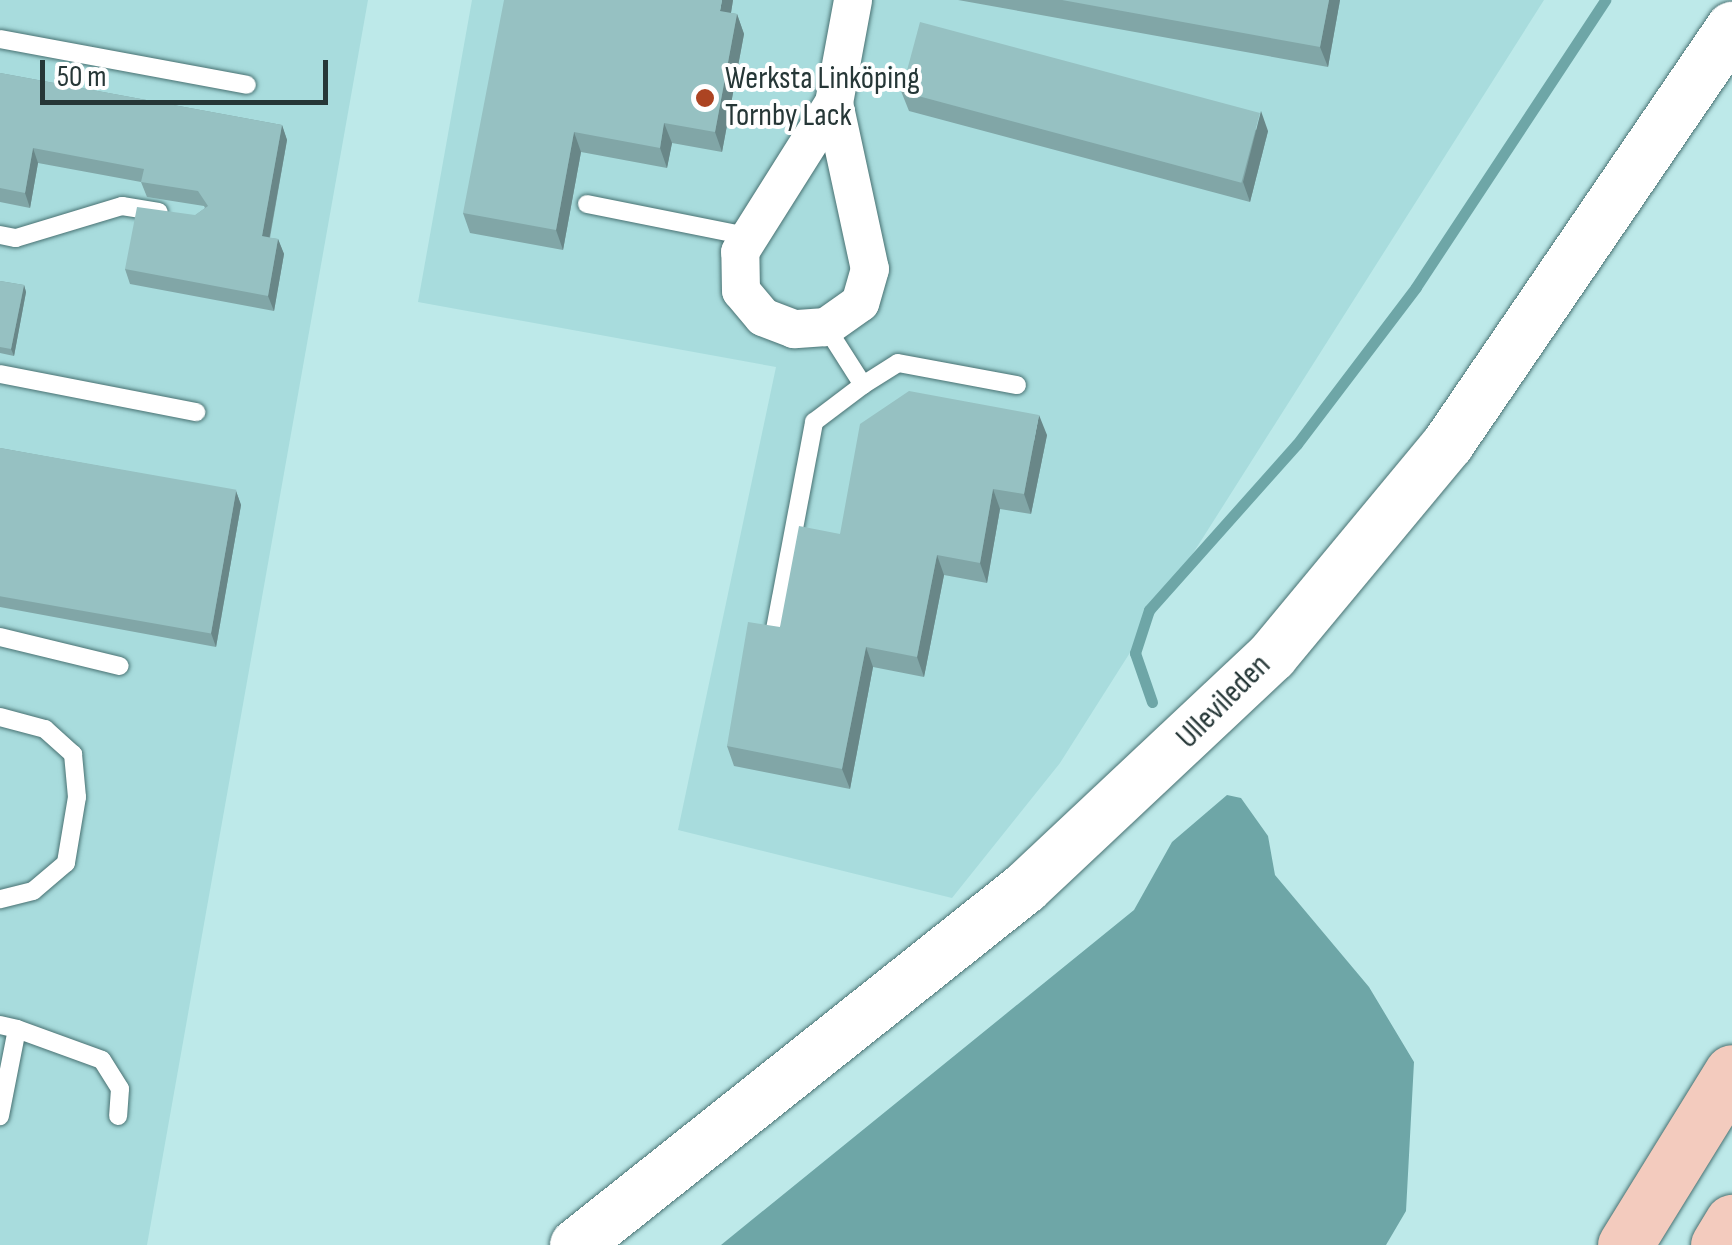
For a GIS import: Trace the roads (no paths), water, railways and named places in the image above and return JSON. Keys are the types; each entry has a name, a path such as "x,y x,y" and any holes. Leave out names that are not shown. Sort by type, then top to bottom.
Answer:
{"highway":[{"path":"1625,1245 1732,1072"},
{"path":"1718,1245 1732,1222"}],"main road":[{"name":"Ullevileden","path":"576,1245 1025,888 1272,656 1448,444 1732,28"}],"street":[{"path":"834,103 870,269 860,303 826,327 794,329 763,317 741,291 740,252 834,103 853,0"}],"lane":[{"path":"0,39 247,85"},
{"path":"587,204 748,236"},
{"path":"0,234 16,238 122,206 186,216"},
{"path":"826,327 863,385"},
{"path":"775,630 814,422 898,363 1017,386"},
{"path":"0,374 196,412"},
{"path":"0,637 120,666"},
{"path":"0,717 46,729 73,754 77,797 66,864 33,891 0,899"},
{"path":"0,1116 8,1027 102,1060 120,1089 118,1116"}],"waterway":[{"path":"1152,702 1135,653 1149,610 1297,444 1416,287 1605,0"}],"place":[{"name":"Werksta Linköping Tornby Lack","path":"705,98"}]}
